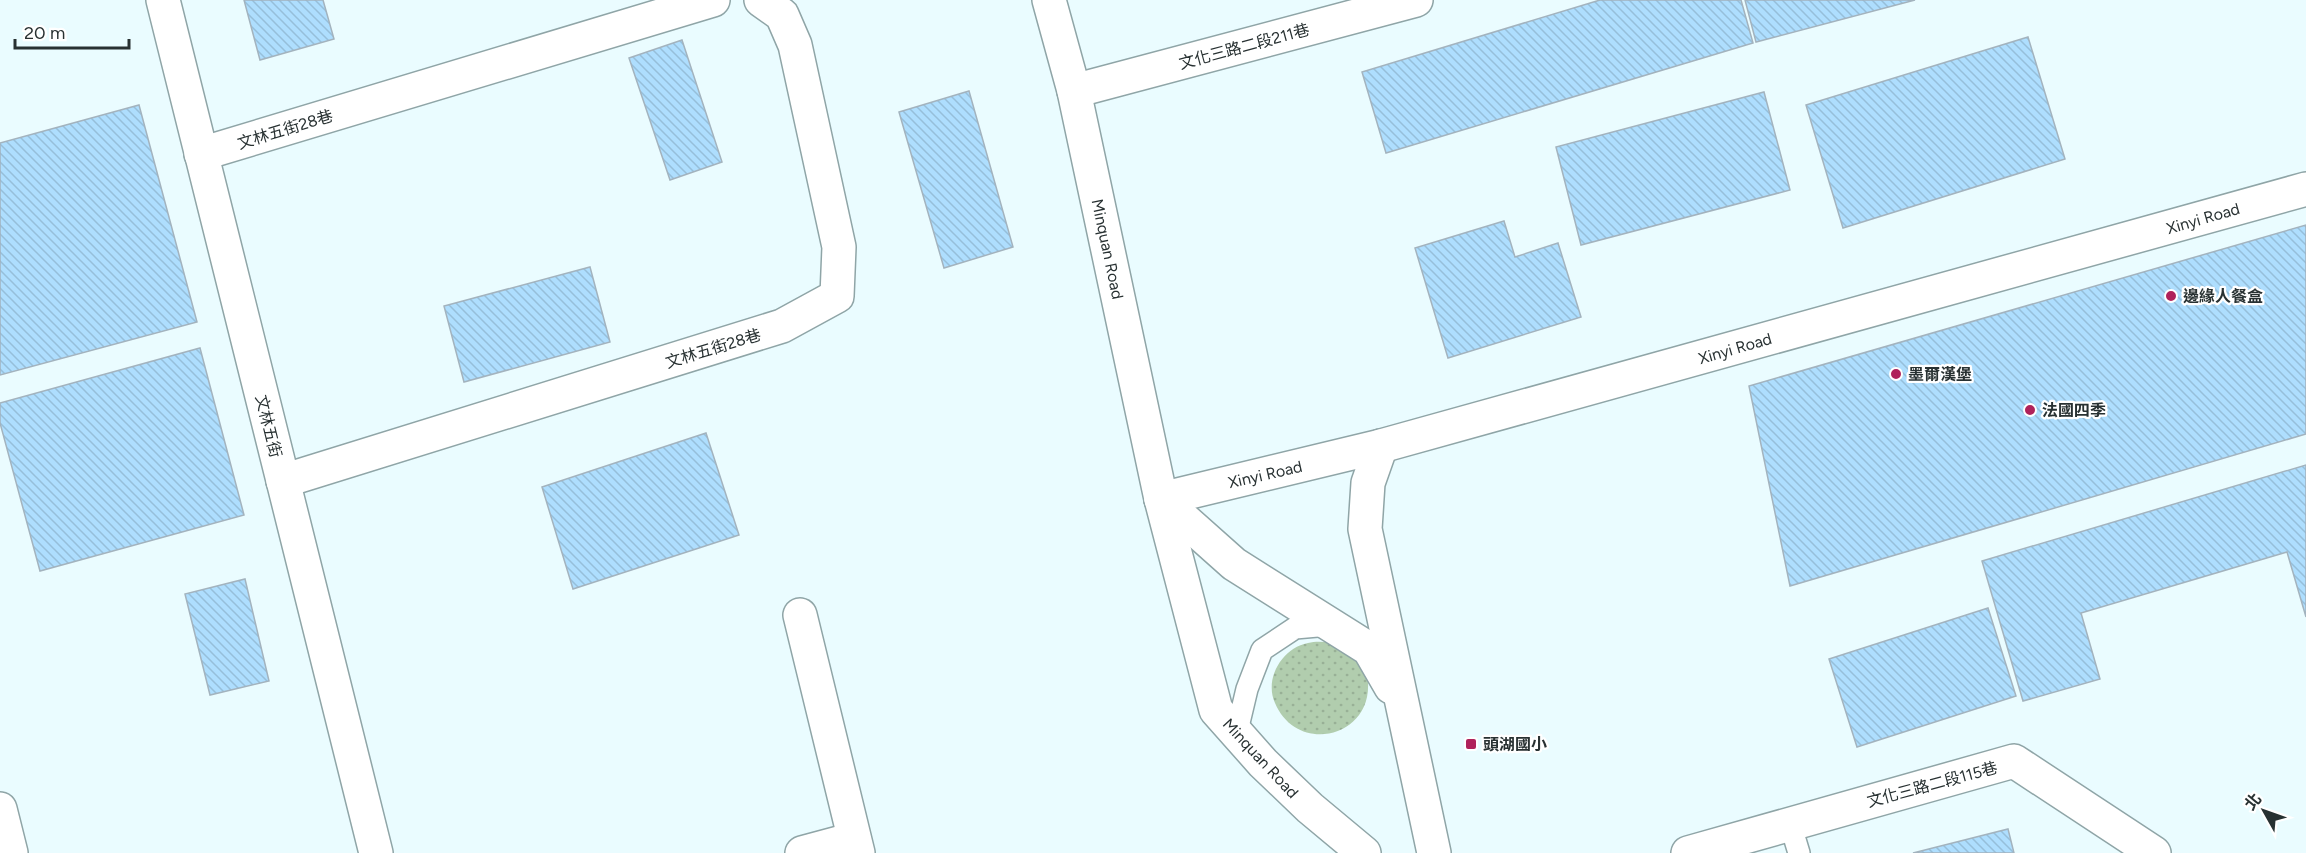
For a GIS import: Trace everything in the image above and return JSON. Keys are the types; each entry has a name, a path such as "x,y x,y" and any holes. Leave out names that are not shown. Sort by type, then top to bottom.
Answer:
{"street":[{"name":"文林五街","path":"163,0 376,853"},
{"name":"文林五街28巷","path":"201,154 713,0"},
{"name":"文林五街28巷","path":"283,481 782,326 837,296 839,247 795,45 782,15 761,0"},
{"name":"Minquan Road","path":"1049,0 1074,91 1161,499 1216,710 1263,763 1310,808 1364,853"},
{"name":"文化三路二段211巷","path":"1074,91 1414,0"},
{"name":"Xinyi Road","path":"1161,499 1381,446 2306,189"},
{"path":"1381,446 1368,483 1365,529 1407,716 1434,853"},
{"path":"1161,499 1234,564 1369,649 1407,716"},
{"path":"800,615 856,846 802,853"},
{"name":"文化三路二段115巷","path":"1688,853 1795,838 2014,761 2154,853"},
{"path":"0,809 11,853"}],"lane":[{"path":"1237,731 1246,689 1262,650 1295,628 1329,625"}],"green space":[{"path":"1311,642 1331,642 1351,652 1364,664 1368,683 1366,702 1358,717 1346,727 1331,733 1315,734 1299,730 1285,719 1275,703 1272,694 1274,675 1283,658 1290,651"}],"building":[{"path":"244,0 323,0 334,39 260,60"},
{"path":"1600,0 1741,0 1753,43 1386,153 1362,72"},
{"path":"1745,0 1915,0 1756,42"},
{"path":"2028,37 2065,159 1843,228 1806,105"},
{"path":"682,40 722,162 670,180 629,58"},
{"path":"969,91 1013,247 944,268 899,112"},
{"path":"1764,92 1790,190 1581,245 1556,147"},
{"path":"139,105 197,322 0,375 0,143"},
{"path":"1504,221 1515,257 1558,243 1581,317 1448,358 1415,248"},
{"name":"法國四季","path":"2306,225 2306,434 1790,586 1749,386"},
{"path":"590,267 610,342 464,382 444,306"},
{"path":"200,348 244,515 40,571 0,423 0,403"},
{"path":"706,433 739,535 573,589 542,487"},
{"path":"2306,465 2306,617 2287,552 2081,613 2100,679 2023,701 1982,561"},
{"path":"245,579 269,681 210,695 185,594"},
{"path":"1988,608 2016,696 1857,747 1829,659"},
{"path":"2008,829 2014,853 1913,853"}],"place":[{"name":"邊緣人餐盒","path":"2171,296"},
{"name":"墨爾漢堡","path":"1896,374"},
{"name":"法國四季","path":"2030,410"},
{"name":"頭湖國小","path":"1471,744"}]}
